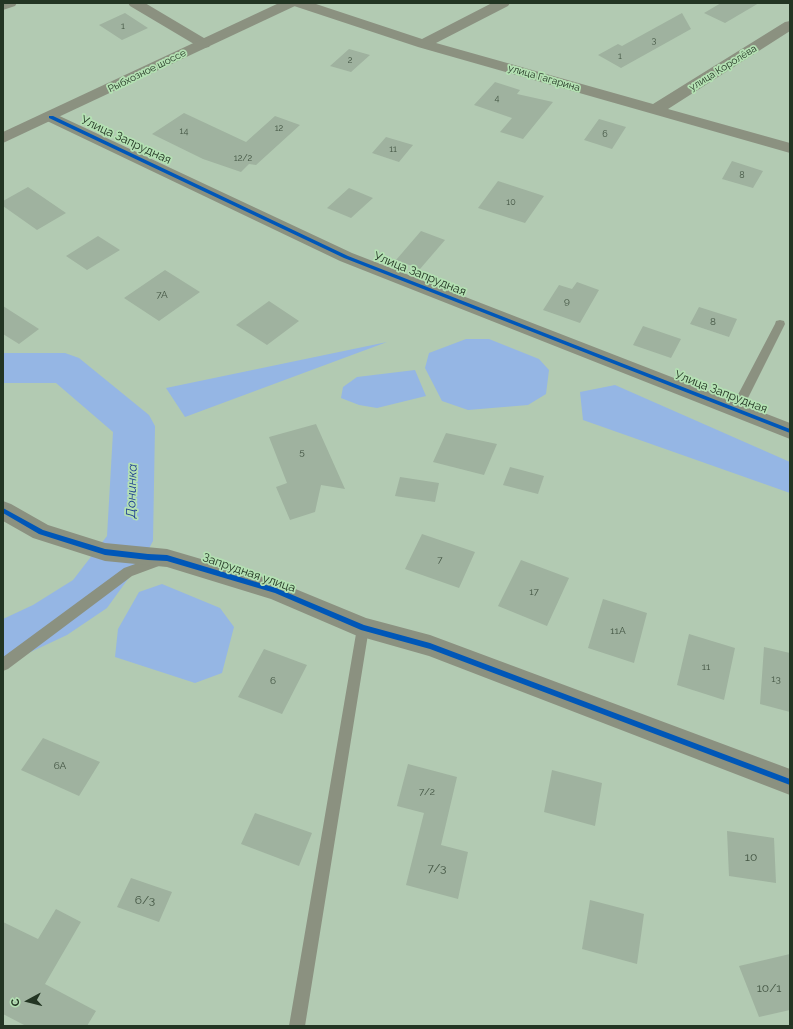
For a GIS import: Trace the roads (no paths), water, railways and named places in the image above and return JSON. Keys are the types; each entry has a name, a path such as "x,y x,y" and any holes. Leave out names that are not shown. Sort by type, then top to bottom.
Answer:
{"street":[{"path":"3,6 10,3"},
{"path":"135,3 204,44"},
{"name":"Рыбхозное шоссе","path":"3,138 51,117 290,3"},
{"name":"улица Гагарина","path":"299,3 423,44 790,148"},
{"path":"423,44 503,3"},
{"name":"улица Королёва","path":"655,110 790,25"},
{"name":"Улица Запрудная","path":"51,117 346,257 790,431"},
{"name":"Запрудная улица","path":"3,510 41,532 105,552 158,557 276,591 363,628 430,646 790,782"}],"lane":[{"path":"736,410 780,324"},
{"path":"3,665 128,572 158,557"},
{"path":"297,1026 363,628"}],"water":[{"path":"466,339 489,339 539,359 549,370 546,394 528,405 468,410 442,401 425,368 429,353"},
{"path":"387,342 185,417 166,388"},
{"path":"415,370 426,396 377,408 359,405 341,398 343,387 357,377"},
{"path":"615,385 790,462 790,493 583,420 580,392"},
{"path":"162,584 220,608 234,627 222,673 195,683 115,657 118,629 139,592"}],"waterway":[{"name":"Донинка","path":"3,368 65,368 134,426 130,541 90,594 50,620 3,642"}]}
